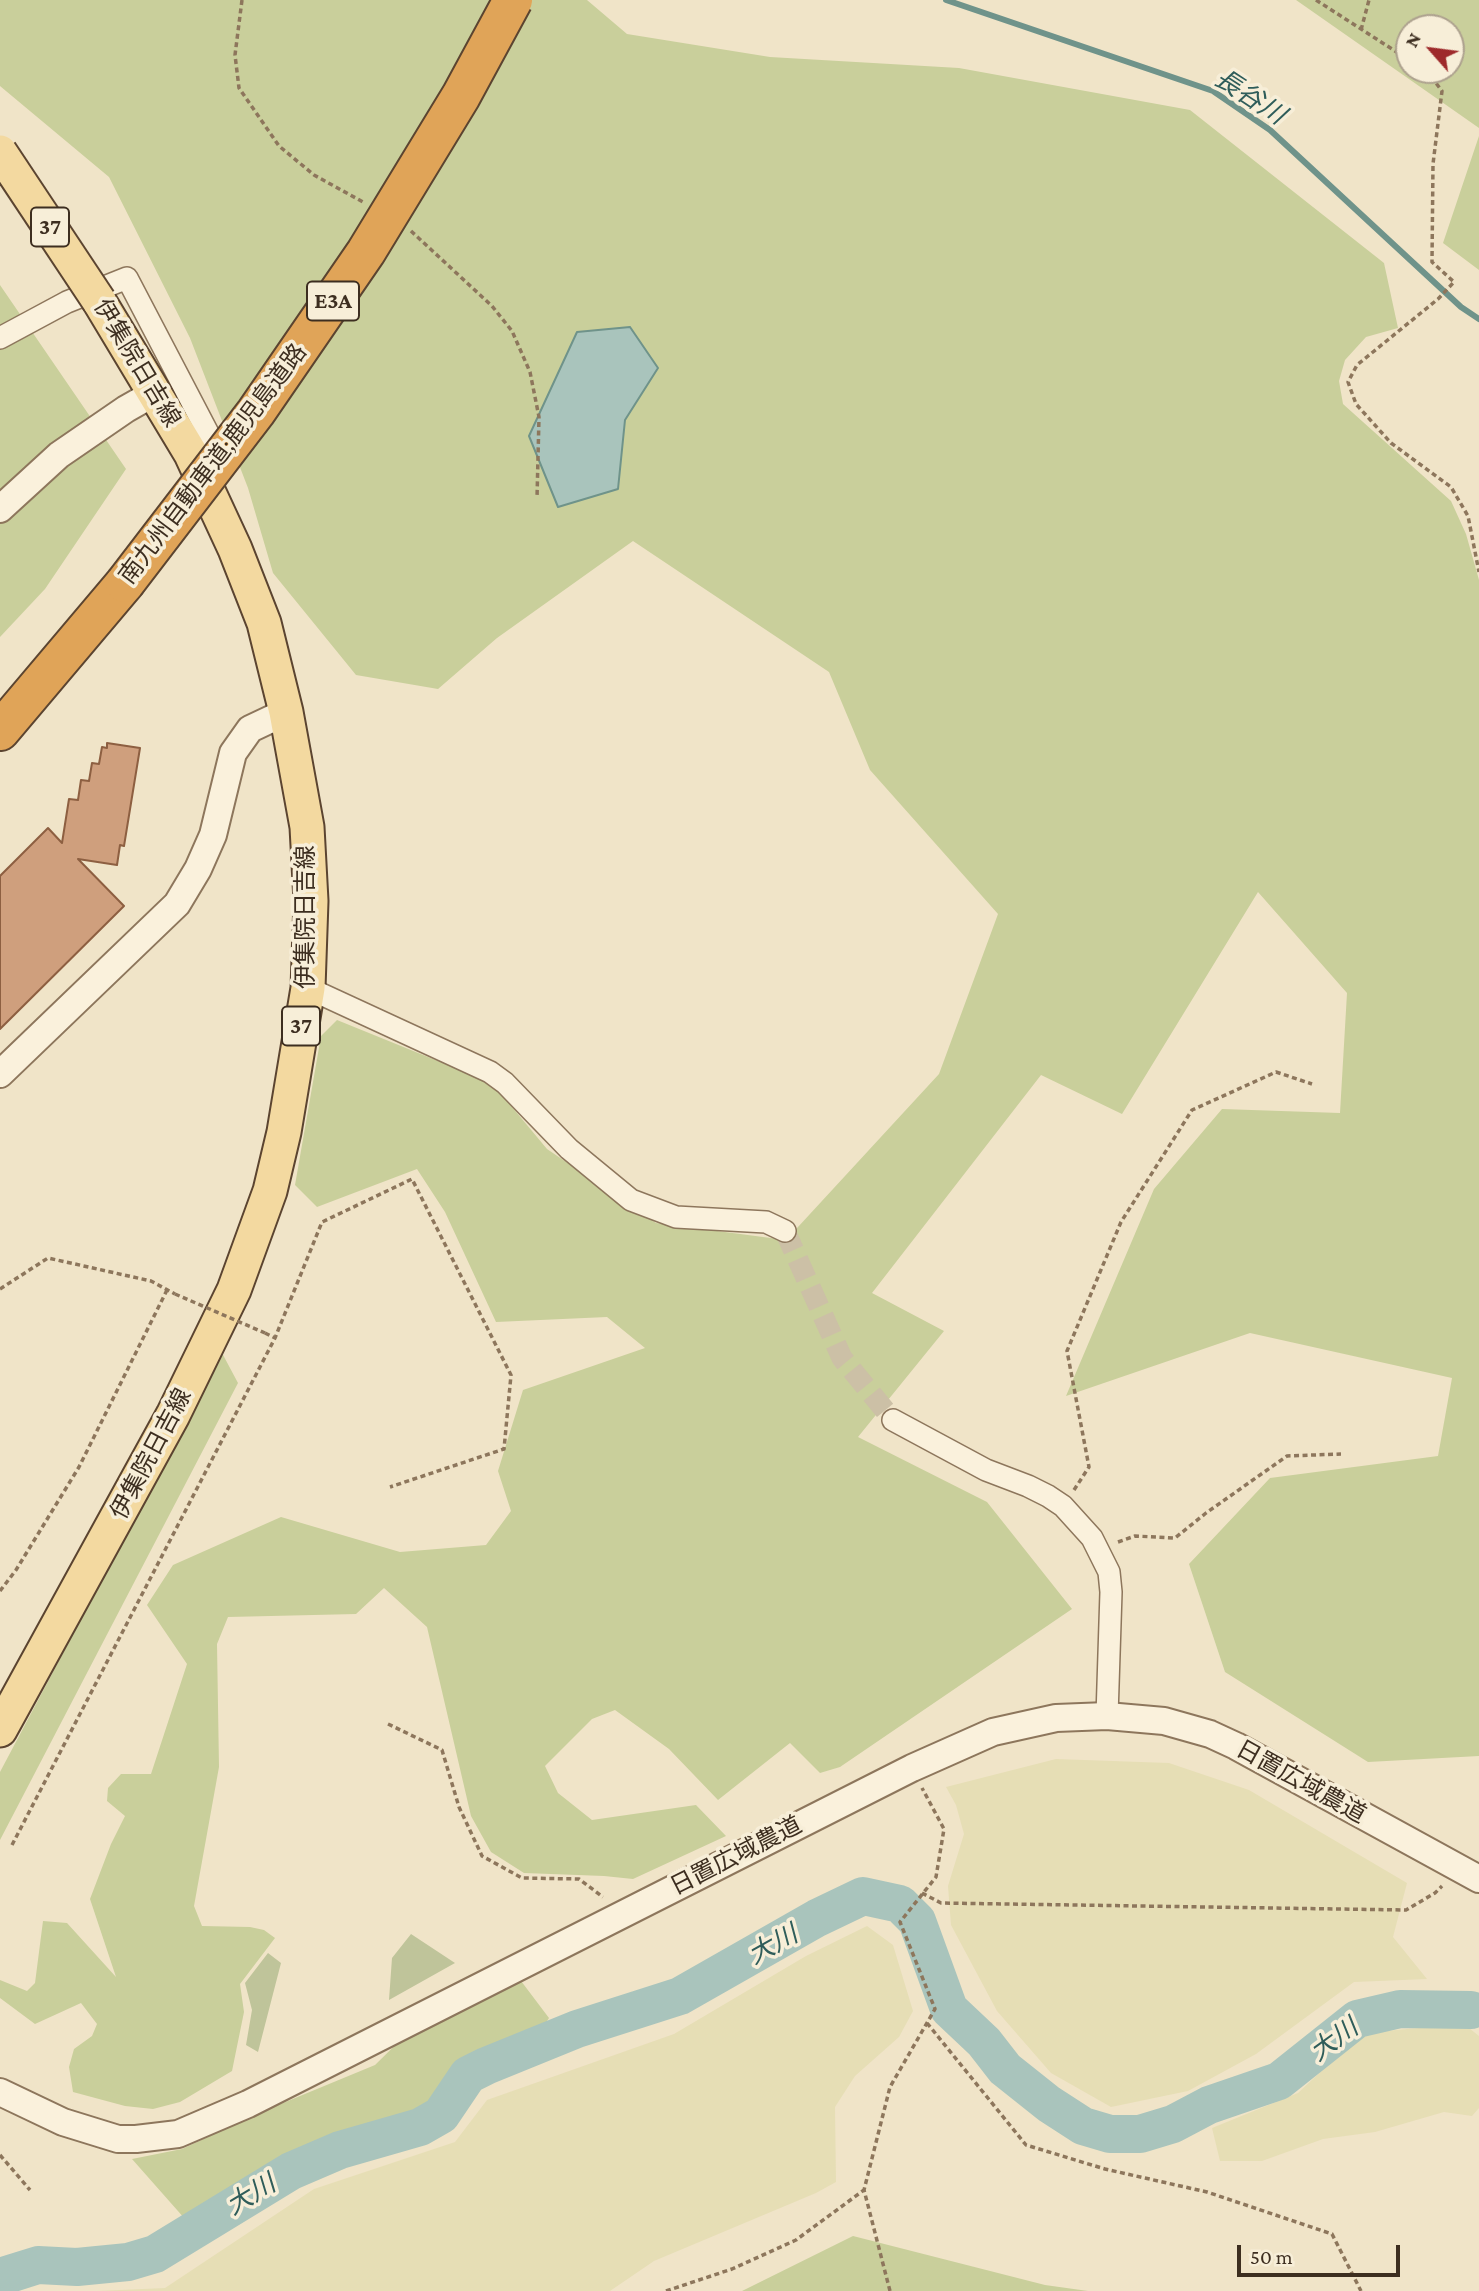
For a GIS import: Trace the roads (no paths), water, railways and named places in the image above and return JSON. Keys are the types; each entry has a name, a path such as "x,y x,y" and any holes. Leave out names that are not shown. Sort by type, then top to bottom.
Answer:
{"highway":[{"name":"南九州自動車道;鹿児島道路","path":"0,731 125,583 256,412 366,252 461,96 513,0"}],"main road":[{"name":"伊集院日吉線","path":"0,152 156,392 191,454 235,549 264,623 286,712 306,827 311,901 308,988 284,1132 270,1191 234,1290 173,1415 0,1730"}],"street":[{"path":"0,338 67,302 127,278 208,433 191,454"},
{"path":"0,509 60,455 126,409 156,392"},
{"path":"0,1074 177,904 198,869 213,835 233,753 250,729 286,712"},
{"path":"308,988 498,1077 569,1149 631,1200 676,1217 766,1222 785,1231"},
{"path":"893,1420 986,1470 1028,1486 1063,1506 1099,1548 1109,1572 1111,1592 1107,1716"},
{"name":"日置広域農道","path":"0,2092 63,2122 118,2139 136,2140 178,2134 248,2104 912,1768 993,1732 1056,1718 1107,1716 1164,1721 1210,1734 1237,1746 1469,1874"}],"water":[{"path":"630,327 658,368 625,420 618,489 558,507 529,436 577,332"}],"waterway":[{"name":"長谷川","path":"946,0 1213,91 1270,130 1461,307 1479,319"},
{"name":"大川","path":"0,2277 38,2265 77,2267 128,2262 155,2254 291,2171 340,2150 420,2127 441,2115 468,2075 577,2029 680,1996 817,1918 863,1896 900,1904 917,1921 949,2009 984,2042 1005,2069 1049,2104 1083,2126 1110,2134 1140,2134 1173,2124 1209,2105 1279,2081 1357,2019 1400,2009 1471,2010"}],"tunnel":[{"path":"785,1231 842,1358 893,1420"}]}
